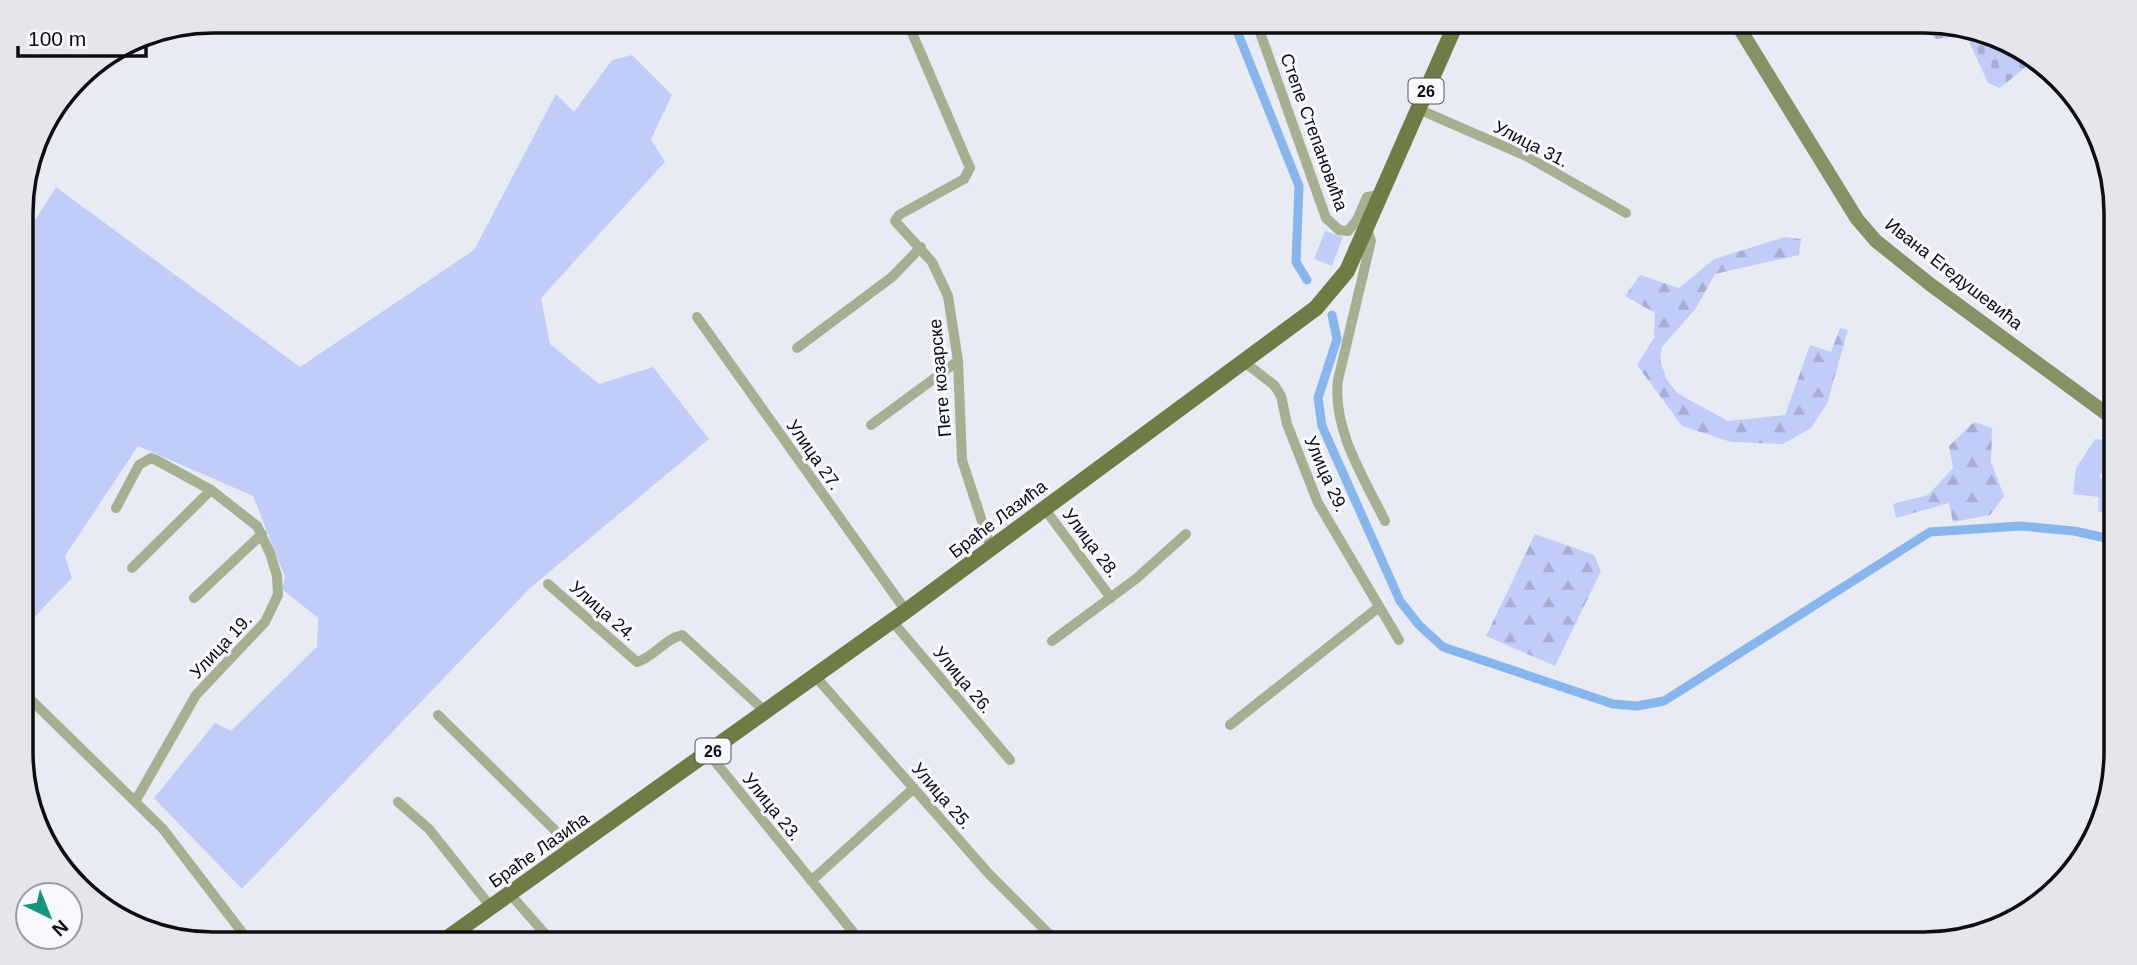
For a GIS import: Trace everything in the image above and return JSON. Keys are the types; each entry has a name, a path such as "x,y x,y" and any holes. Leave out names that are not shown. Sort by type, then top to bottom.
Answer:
{"main road":[{"name":"Браће Лазића","path":"456,932 709,754 1307,315 1331,293 1347,271 1452,33"},
{"name":"Ивана Егедушевића","path":"1742,33 1857,219 1876,241 1931,285 2104,412"}],"street":[{"name":"Пете козарске","path":"912,33 970,168 958,182 896,218 896,224 921,247 937,270 948,296 958,361 962,460 991,549"},
{"name":"Степе Степановића","path":"1260,33 1325,218 1339,230 1348,231 1357,220 1367,197 1380,195"},
{"name":"Улица 31.","path":"1418,109 1526,156 1626,213"},
{"path":"1366,227 1371,241 1338,380 1337,398 1344,432 1385,521"},
{"path":"797,348 892,277 921,247"},
{"name":"Улица 27.","path":"697,317 899,616"},
{"path":"871,425 958,361"},
{"name":"Улица 29.","path":"1243,361 1274,385 1281,396 1287,424 1318,503 1399,640"},
{"name":"Улица 19.","path":"116,508 139,465 151,458 211,490 241,512 262,534 277,576 274,607 265,622 196,695 136,800"},
{"path":"132,568 211,490"},
{"name":"Улица 28.","path":"1044,508 1111,598"},
{"path":"194,598 262,534"},
{"name":"Улица 28.","path":"1052,641 1111,598 1186,534"},
{"name":"Улица 24.","path":"548,584 637,662 650,658 674,637 682,635 766,712"},
{"path":"1230,725 1379,607"},
{"name":"Улица 26.","path":"899,616 1010,760"},
{"name":"Улица 25.","path":"815,676 989,874 1047,932"},
{"path":"33,702 163,829 242,932"},
{"path":"438,715 574,849"},
{"name":"Улица 23.","path":"709,754 853,932"},
{"path":"811,881 914,788"},
{"path":"398,802 429,828 491,906"},
{"path":"510,894 543,932"}],"green space":[{"path":"1929,33 1956,36 1936,39"},
{"path":"1968,38 1993,47 2027,66 2000,88 1988,83"},
{"path":"632,55 672,95 651,139 665,162 541,298 550,344 599,384 653,367 709,439 530,588 242,889 154,798 215,723 231,731 317,647 318,618 282,589 285,577 253,496 138,446 65,556 72,578 33,618 34,222 56,187 300,367 474,250 556,94 574,112 612,60"},
{"path":"1325,231 1343,237 1332,266 1314,259"},
{"path":"1785,237 1801,239 1799,255 1715,274 1696,308 1662,347 1660,360 1667,380 1677,393 1728,421 1785,415 1810,345 1831,352 1840,328 1848,330 1827,404 1811,428 1783,444 1731,442 1682,426 1637,365 1654,338 1655,313 1625,296 1640,275 1679,288 1714,259"},
{"path":"1974,422 1992,428 1991,462 2004,496 1990,515 1953,522 1949,503 1896,518 1893,504 1928,495 1953,468 1949,446"},
{"path":"2095,439 2104,440 2104,470 2099,477 2104,480 2104,513 2098,511 2099,497 2073,494 2076,468"},
{"path":"1535,534 1594,555 1601,571 1555,666 1486,636"}],"waterway":[{"path":"1238,33 1299,186 1296,262 1307,280"},
{"path":"1332,315 1337,339 1318,398 1322,426 1400,601 1419,625 1443,647 1613,704 1637,706 1664,701 1930,532 2020,526 2074,531 2104,538"}]}
